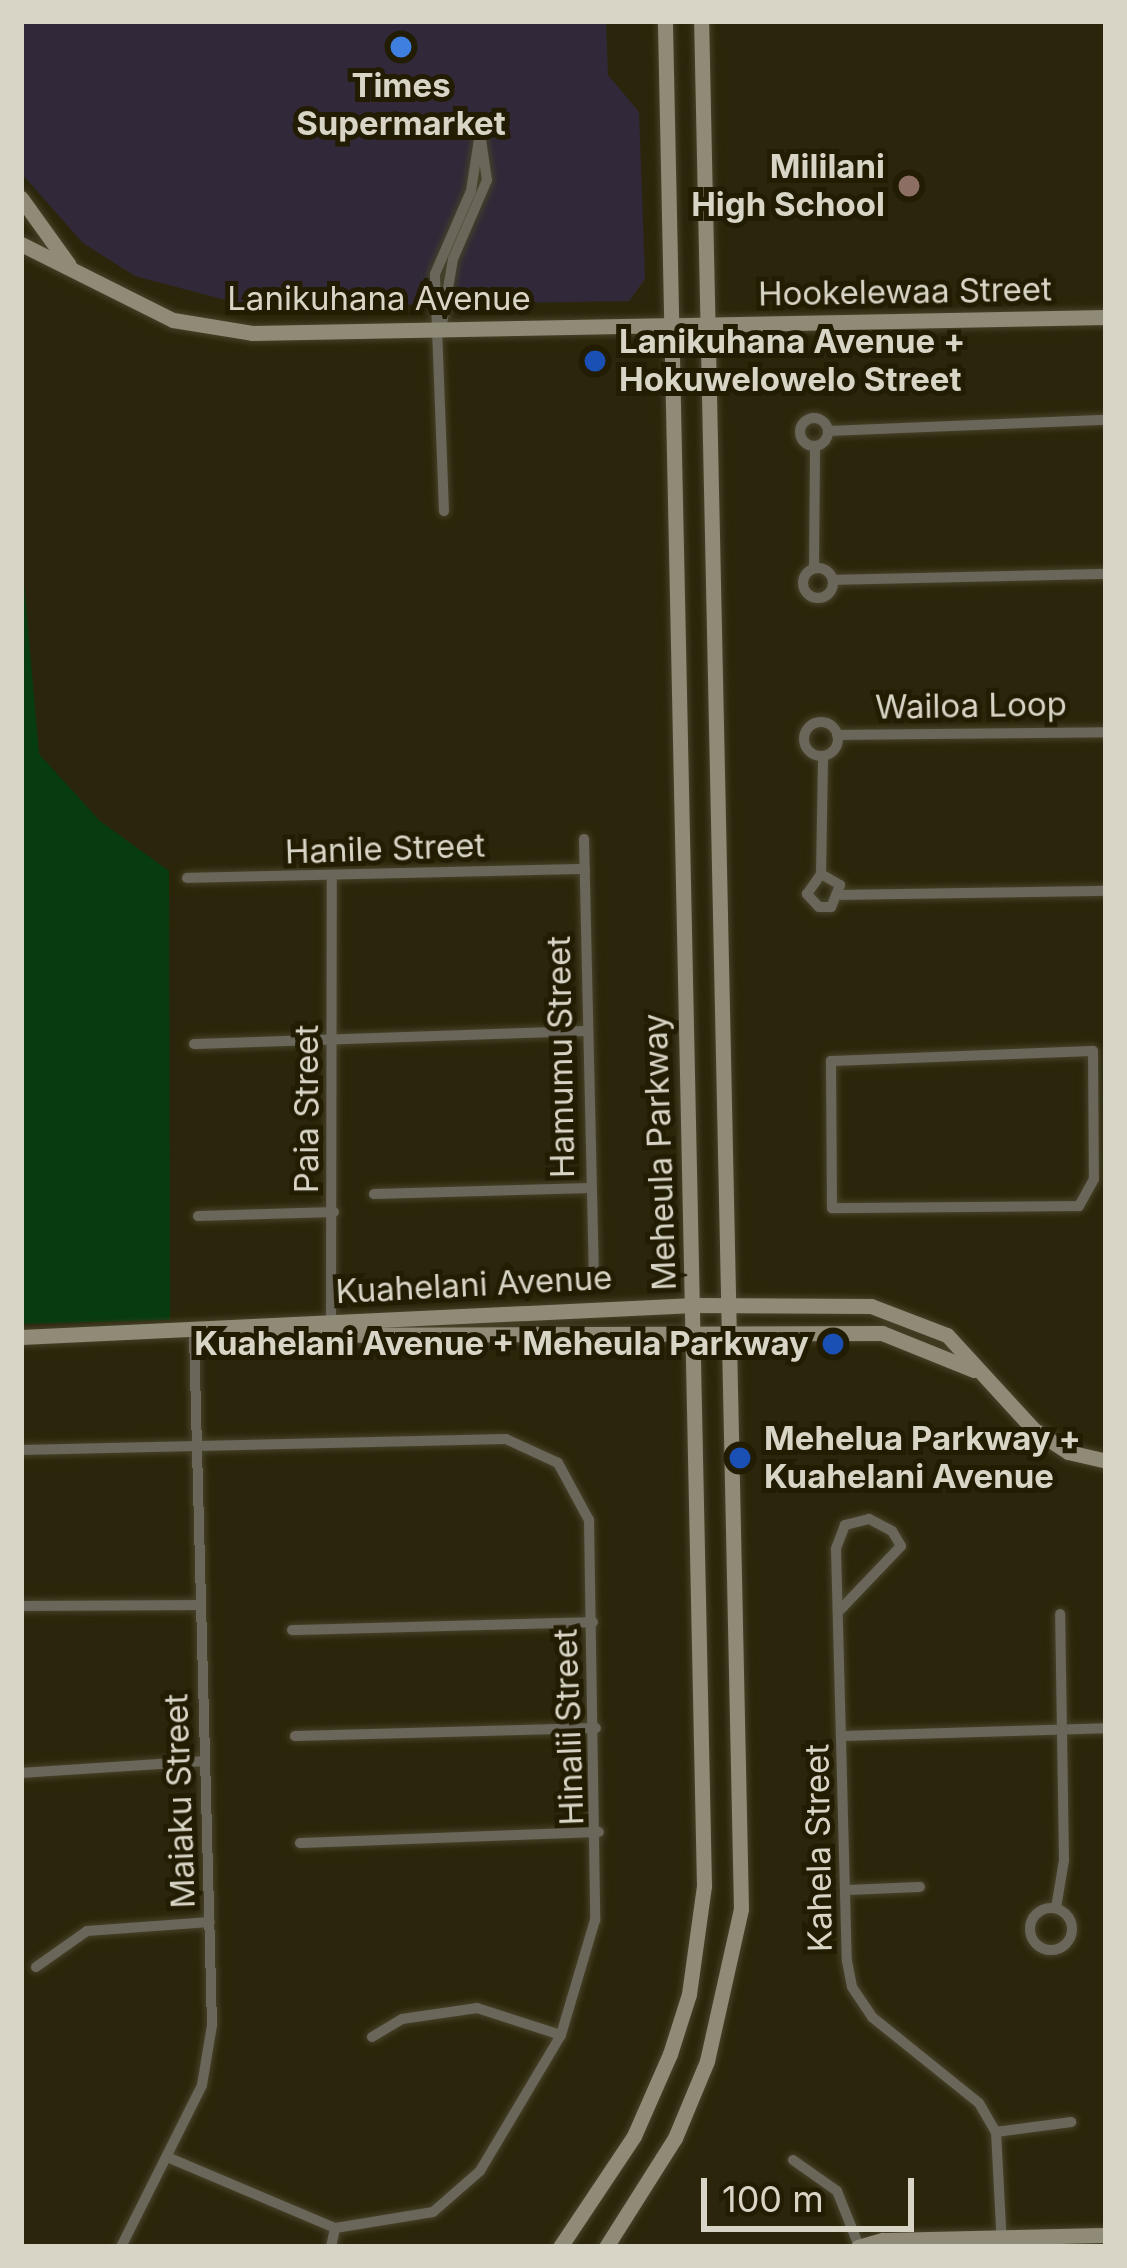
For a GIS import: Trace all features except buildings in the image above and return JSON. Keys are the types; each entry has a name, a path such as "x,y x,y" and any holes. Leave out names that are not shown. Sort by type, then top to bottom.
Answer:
{"main road":[{"name":"Meheula Parkway","path":"560,2247 634,2136 683,2014 700,1927 706,1819 665,21"},
{"name":"Meheula Parkway","path":"606,2247 675,2138 707,2061 741,1909 701,21"},
{"name":"Lanikuhana Avenue","path":"21,198 69,265"},
{"name":"Lanikuhana Avenue","path":"21,244 34,256 69,265 144,308 217,331 705,326"},
{"name":"Hookelewaa Street","path":"705,326 1106,317"},
{"name":"Kuahelani Avenue","path":"21,1337 331,1329 730,1303 900,1311 947,1334 1033,1429 1068,1452 1106,1462"},
{"name":"Kuahelani Avenue","path":"331,1329 882,1333 977,1371"},
{"path":"859,2247 1106,2235"}],"street":[{"path":"440,331 453,260 487,180 480,133 471,190 435,274 445,511"},
{"path":"815,446 801,437 802,424 817,418 828,431"},
{"path":"833,580 826,596 810,596 803,581 814,568 815,446 828,431 1106,420"},
{"path":"814,568 833,580 1106,574"},
{"name":"Wailoa Loop","path":"823,756 805,746 808,727 823,722 837,735 1106,732"},
{"name":"Wailoa Loop","path":"837,735 823,756 821,874 808,888 813,904 831,907 841,896"},
{"name":"Hamumu Street","path":"584,839 594,1275"},
{"name":"Hanile Street","path":"187,878 332,880 585,869"},
{"path":"821,874 839,882 841,896 1106,891"},
{"name":"Paia Street","path":"331,1329 332,880"},
{"path":"194,1044 587,1031"},
{"path":"1100,1050 1094,1179 1079,1206 832,1208 832,1060 1100,1050"},
{"path":"374,1194 590,1188"},
{"path":"198,1216 334,1212"},
{"name":"Maiaku Street","path":"121,2247 169,2158 208,2056 210,1922 194,1334"},
{"name":"Hinalii Street","path":"21,1450 476,1438 538,1448 583,1500 593,1622 599,1832 590,1950 561,2035 468,2188 403,2223 335,2228 169,2158"},
{"name":"Kahela Street","path":"841,1610 901,1546 892,1531 869,1520 855,1517 840,1535 841,1610 847,1890 847,1961 860,2003 980,2103 996,2132"},
{"path":"21,1606 201,1605"},
{"path":"1056,1908 1064,1860 1060,1614"},
{"path":"292,1630 593,1622"},
{"path":"295,1736 596,1728"},
{"path":"844,1736 1106,1728"},
{"path":"21,1773 206,1761"},
{"path":"300,1843 599,1832"},
{"path":"847,1890 920,1887"},
{"path":"1056,1908 1070,1918 1071,1937 1044,1950 1029,1924 1037,1912 1056,1908"},
{"path":"36,1967 87,1930 210,1922"},
{"path":"372,2037 402,2019 477,2008 561,2035"},
{"path":"1002,2242 996,2132 1071,2122"},
{"path":"793,2160 837,2191 859,2247"},
{"path":"332,2247 335,2228"}],"shaded area":[{"path":"21,21 606,21 608,75 639,112 645,279 629,301 252,307 135,276 83,243 21,173"}],"green space":[{"path":"21,548 39,754 100,821 169,871 170,1320 21,1324"}],"place":[{"name":"Times Supermarket","path":"401,47"},
{"name":"Mililani High School","path":"909,186"},
{"name":"Lanikuhana Avenue + Hokuwelowelo Street","path":"595,361"},
{"name":"Kuahelani Avenue + Meheula Parkway","path":"833,1344"},
{"name":"Mehelua Parkway + Kuahelani Avenue","path":"740,1458"}]}
